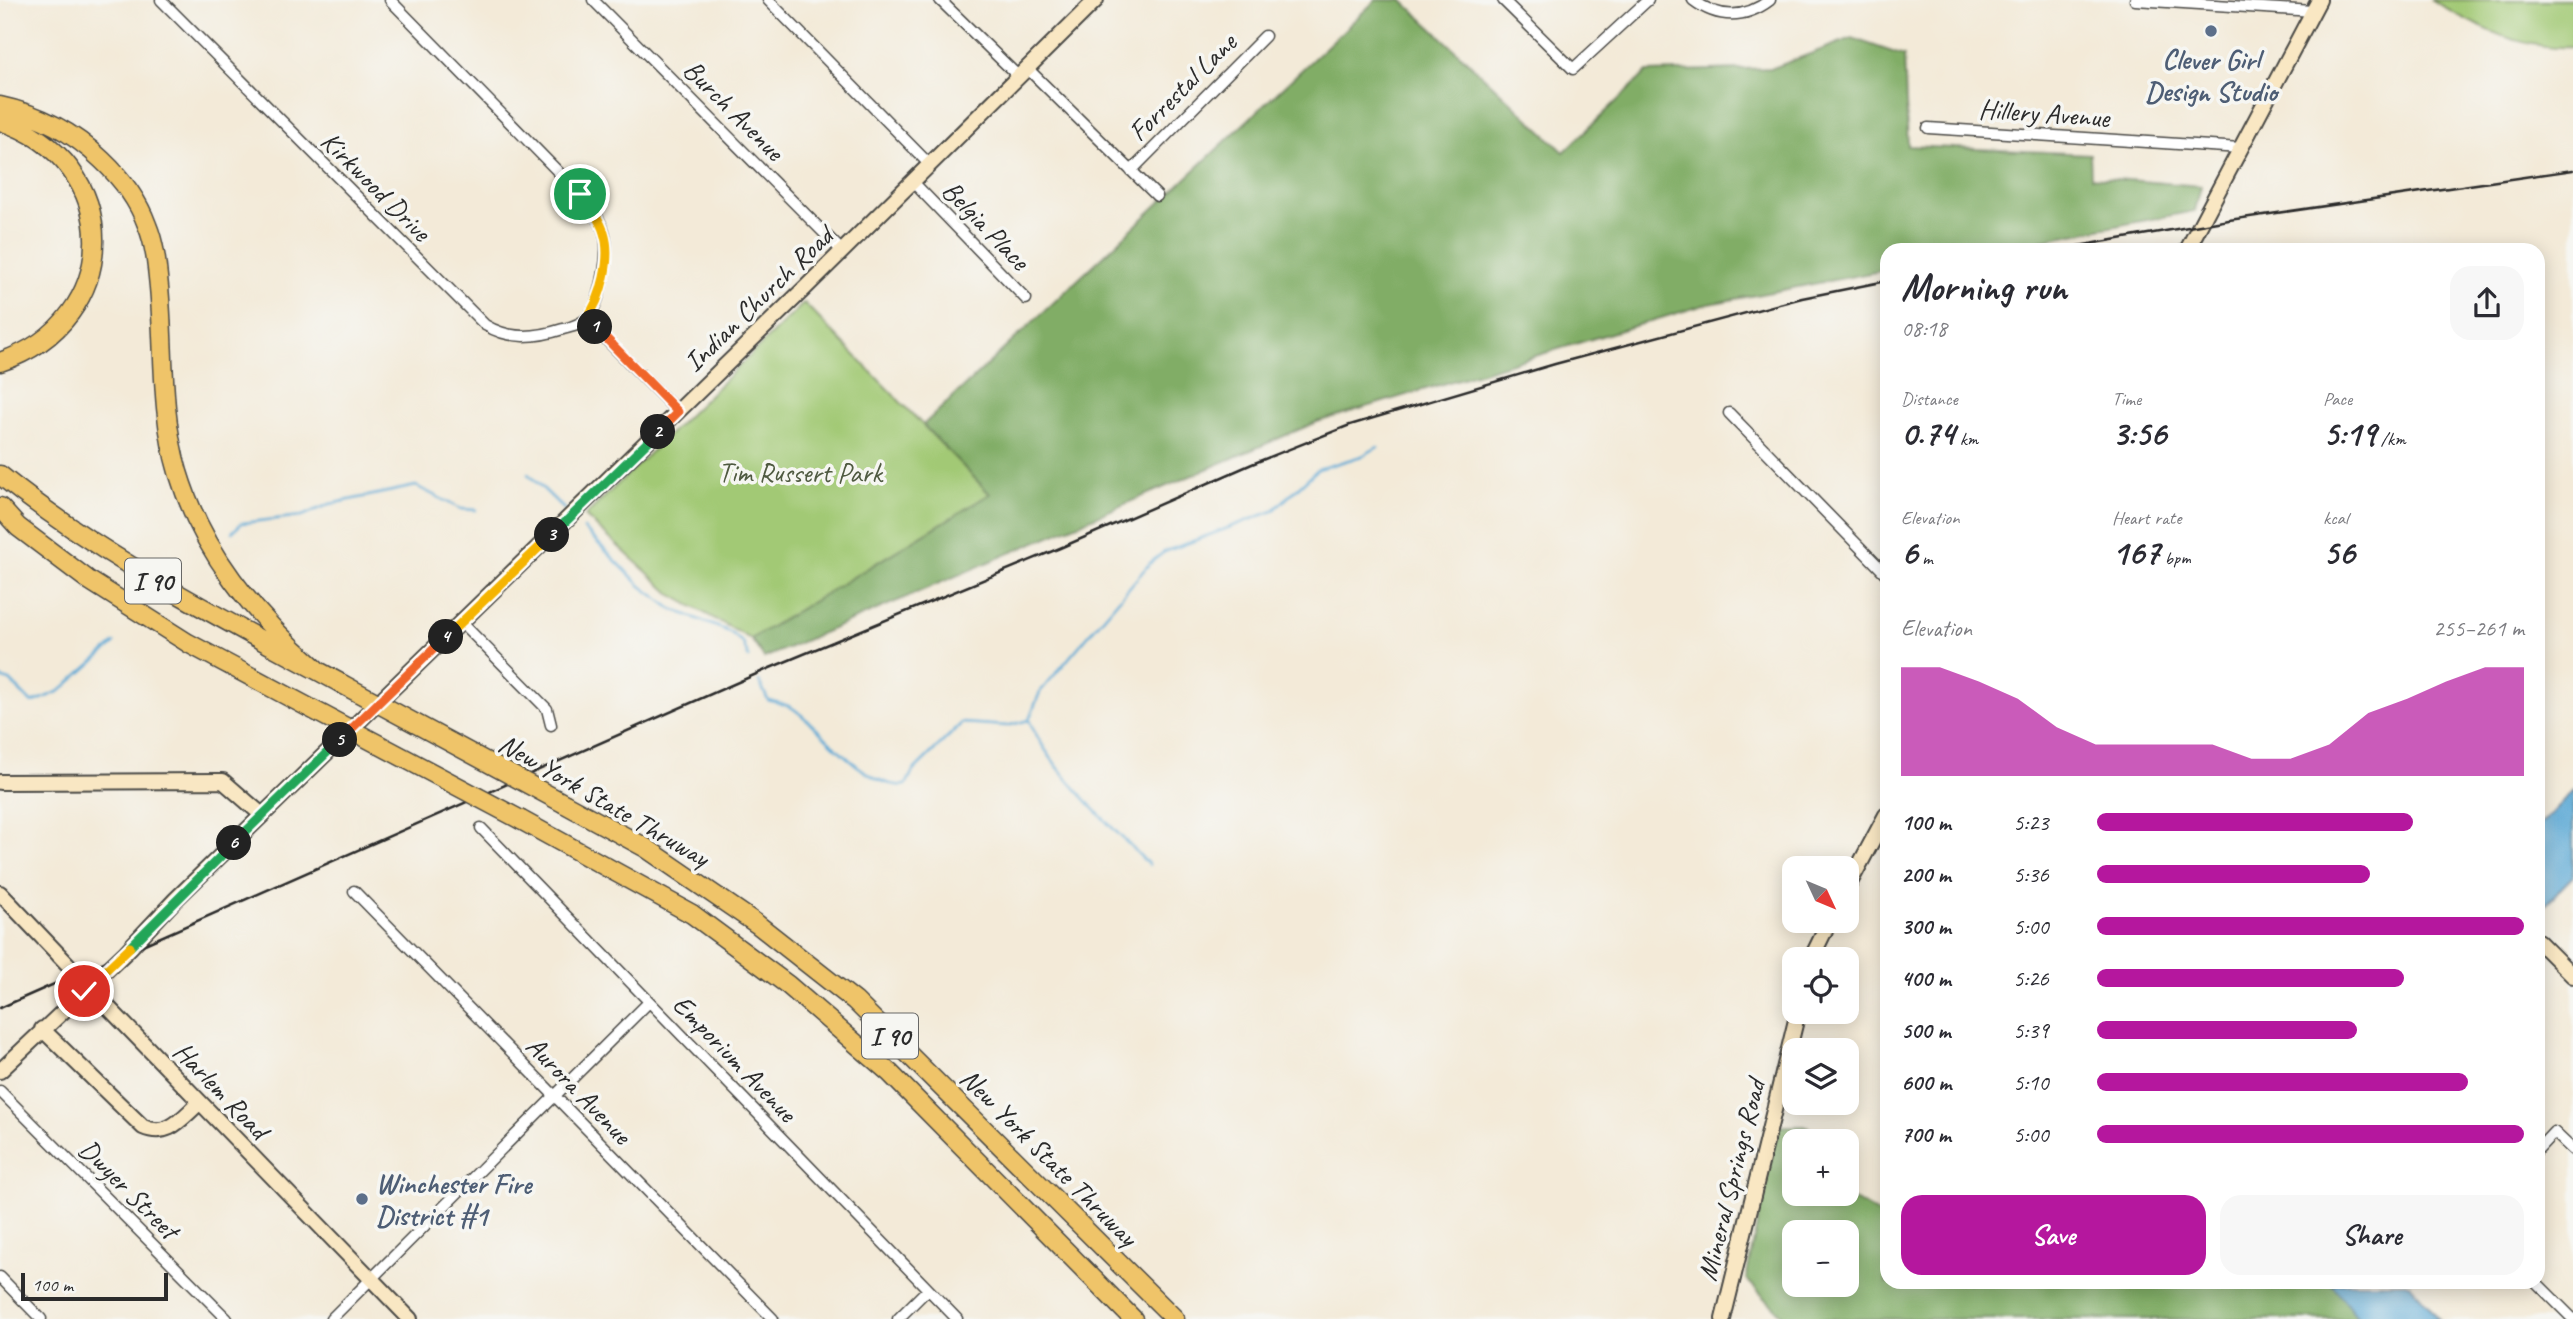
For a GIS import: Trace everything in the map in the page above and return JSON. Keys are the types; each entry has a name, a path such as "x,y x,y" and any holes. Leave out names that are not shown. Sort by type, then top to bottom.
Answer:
{"highway":[{"path":"0,106 42,119 69,134 92,150 113,170 133,196 147,225 156,258 161,305 165,405 170,441 186,493 204,536 220,564 271,627 316,669"},
{"path":"0,121 34,135 59,155 78,180 92,212 95,243 91,270 83,294 66,320 47,339 0,362"},
{"name":"New York State Thruway","path":"0,475 90,542 141,574 657,855 757,924 855,1001 1175,1319"},
{"name":"New York State Thruway","path":"0,507 18,527 87,579 188,643 692,914 789,985 890,1073 1133,1319"},
{"path":"0,516 18,527"}],"street":[{"name":"Kirkwood Drive","path":"162,0 485,326 508,336 539,336 586,319"},
{"path":"390,0 590,206 605,233 606,247 602,280 586,319 678,412"},
{"name":"Burch Avenue","path":"593,0 842,251"},
{"path":"768,0 930,165"},
{"path":"940,0 1157,196"},
{"name":"Indian Church Road","path":"0,1070 126,952 175,900 678,412 1096,0"},
{"path":"1503,0 1573,69 1648,0"},
{"path":"1693,0 1718,14 1730,15 1750,12 1770,0"},
{"path":"2135,0 2316,6 2191,243"},
{"name":"Forrestal Lane","path":"1131,171 1265,36"},
{"name":"Hillery Avenue","path":"1928,128 2241,148"},
{"name":"Belgia Place","path":"913,182 1026,299"},
{"path":"1729,413 1880,568"},
{"path":"461,622 547,709 551,725"},
{"path":"0,782 223,782 262,815"},
{"path":"1859,866 1880,826"},
{"name":"Emporium Avenue","path":"481,828 957,1319"},
{"name":"Aurora Avenue","path":"354,891 773,1319"},
{"name":"Harlem Road","path":"0,894 410,1319"},
{"path":"2545,948 2573,976"},
{"path":"331,1319 649,1003"},
{"name":"Mineral Springs Road","path":"1723,1319 1795,1024"},
{"path":"42,1029 143,1127 154,1132 164,1131 199,1103"},
{"name":"Dwyer Street","path":"0,1091 226,1319"},
{"path":"2545,1142 2554,1132 2573,1150"},
{"path":"0,1277 41,1319"},
{"path":"898,1319 928,1289"},
{"path":"2543,1289 2573,1319"}],"green space":[{"path":"1376,0 1402,0 1564,152 1647,72 1773,68 1852,38 1904,56 1908,146 2090,154 2091,177 2201,186 2195,211 2026,243 1880,243 1880,271 1704,305 1317,422 764,658 751,639 990,494 923,425"},
{"path":"2430,0 2573,0 2573,47 2534,45 2516,40 2481,27"},
{"name":"Tim Russert Park","path":"804,303 990,494 751,639 672,595 585,516"},
{"path":"1777,1126 1808,1126 1809,1129 1782,1129 1782,1206 1859,1206 1859,1203 1880,1215 1880,1289 2336,1289 2359,1319 1786,1319 1746,1279"}],"water":[{"path":"2573,790 2573,876 2545,905 2545,820"},
{"path":"2336,1289 2415,1289 2439,1319 2359,1319"}],"waterway":[{"path":"1149,865 1066,778 1039,739 1029,720 1040,692 1150,563 1164,552 1273,511 1318,469 1362,456 1378,447"},
{"path":"528,474 564,509"},
{"path":"232,532 242,523 302,516 330,504 416,486 461,509 476,510"},
{"path":"584,529 641,586 672,609 730,632 743,643 749,658"},
{"path":"0,678 10,681 32,703 60,691 115,643"},
{"path":"759,681 768,700 794,709 861,769 891,784 906,785 913,771 962,723 1007,726 1029,720"}],"railway":[{"path":"2096,243 2229,220 2573,170"},
{"path":"0,1008 770,668 1350,425 1555,364 1802,298 1880,282"}],"place":[{"name":"Clever Girl Design Studio","path":"2211,31"},
{"name":"Winchester Fire District #1","path":"362,1199"}],"route":[{"path":"84,991 678,412 586,319 602,280 606,247 605,233 580,194"}]}
